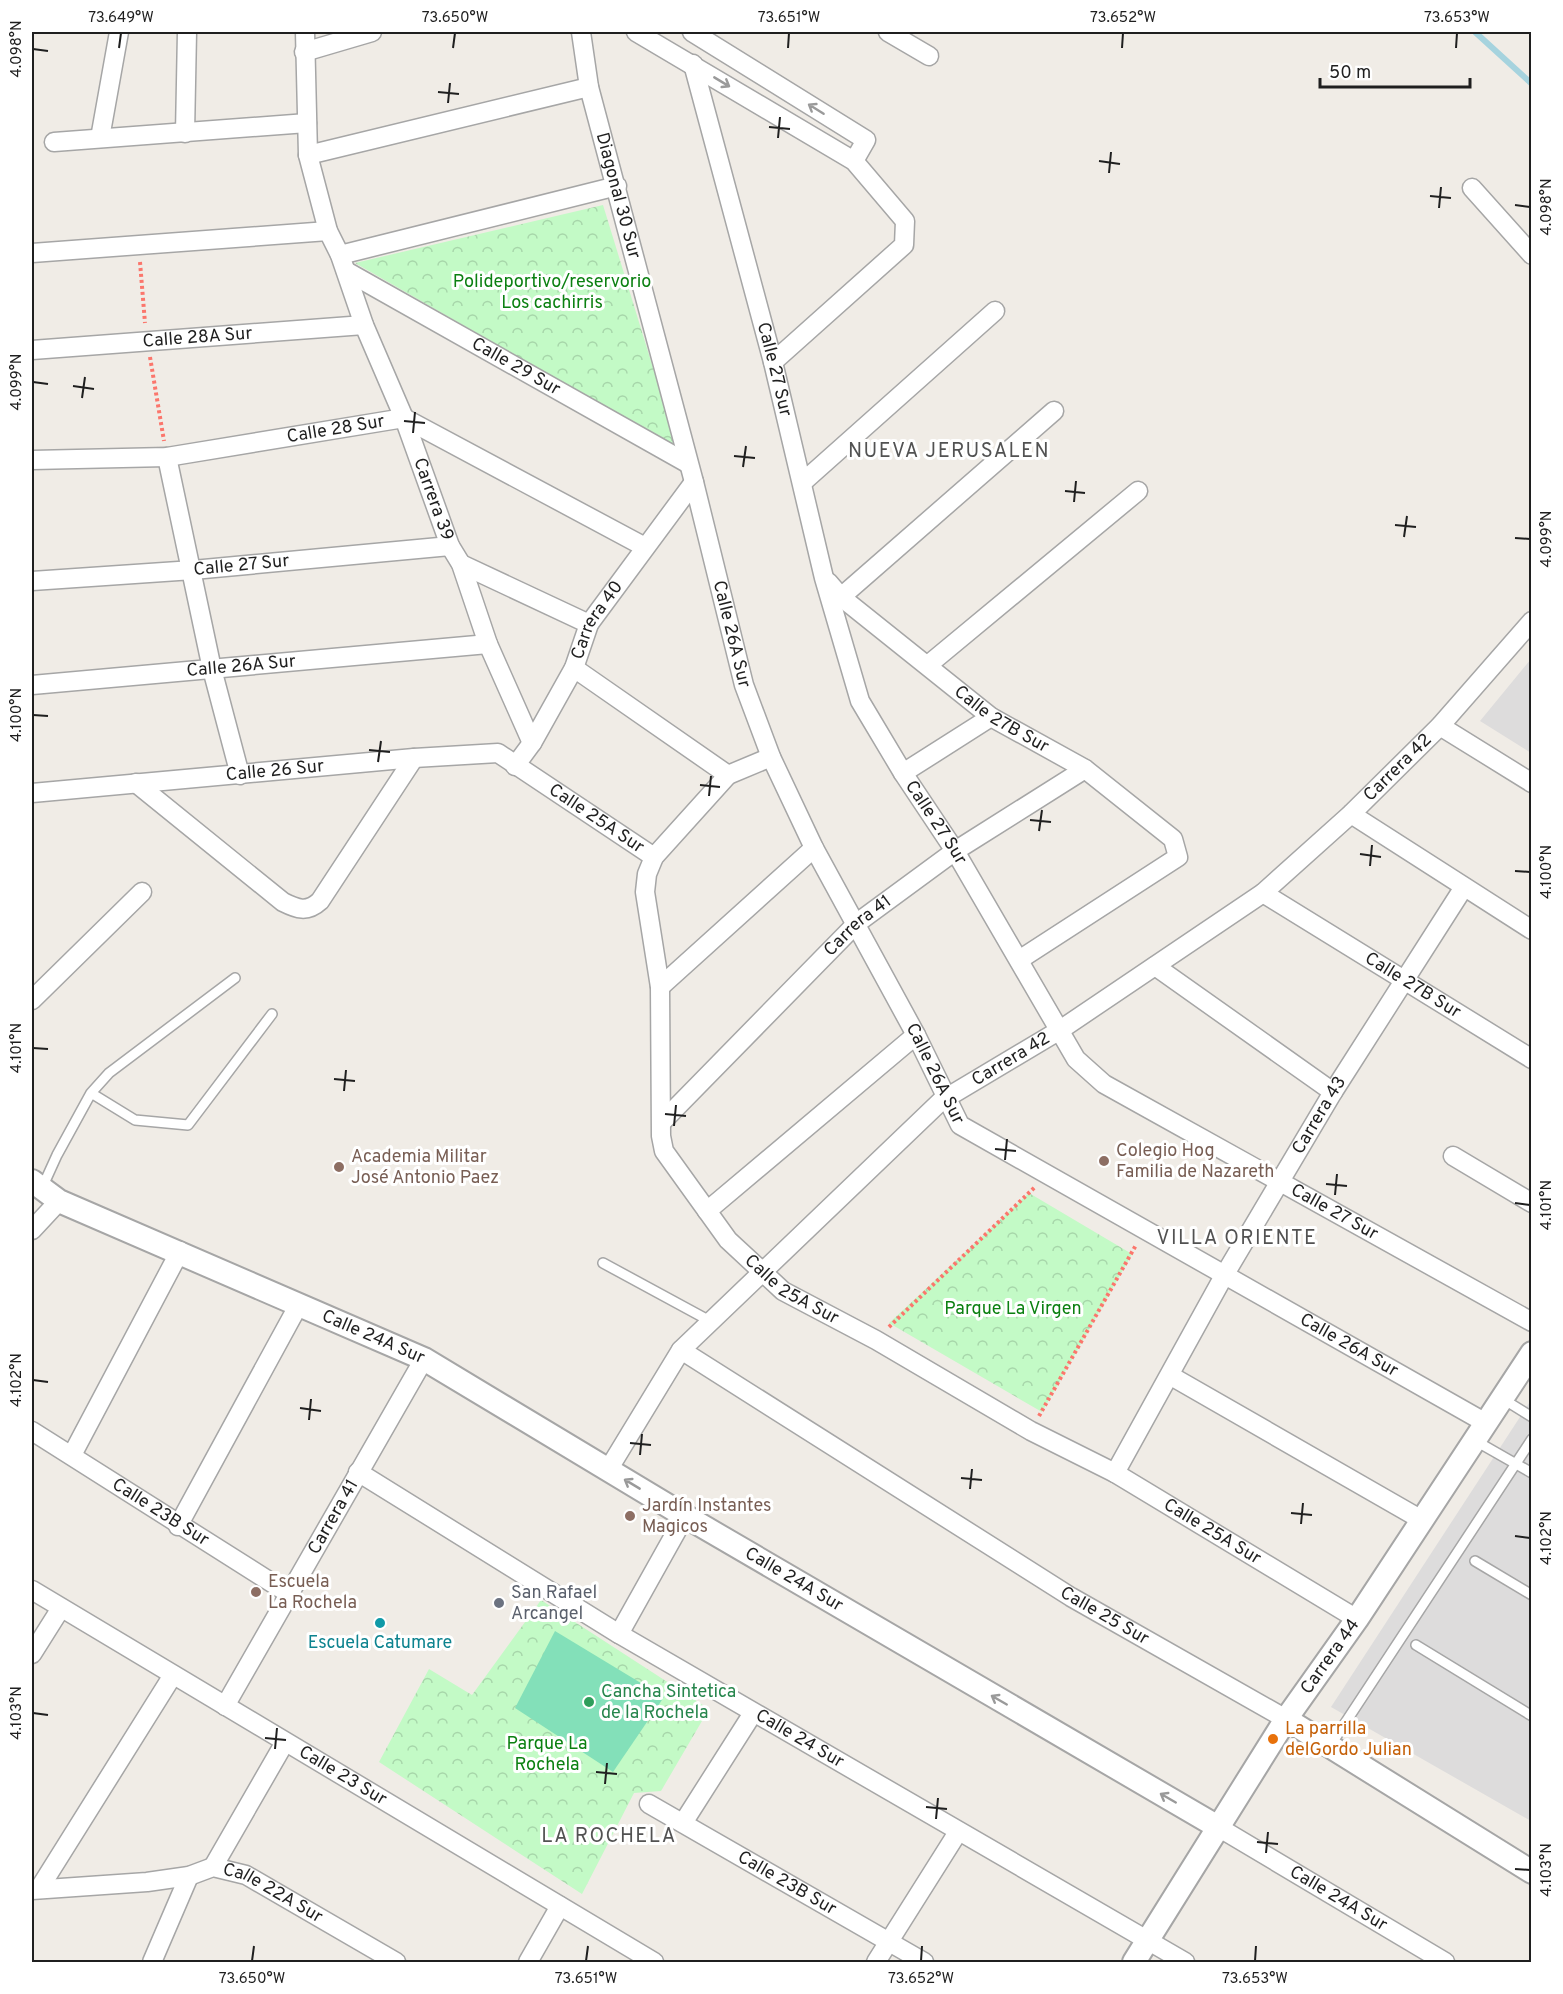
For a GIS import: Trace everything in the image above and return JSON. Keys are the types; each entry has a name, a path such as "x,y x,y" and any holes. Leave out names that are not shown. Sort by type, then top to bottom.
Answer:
{"street":[{"path":"100,138 119,32"},
{"path":"185,133 187,32"},
{"name":"Carrera 39","path":"305,32 308,155 328,231 343,263 364,326 404,418 450,546 461,564 488,644 532,743"},
{"path":"304,52 372,32"},
{"name":"Diagonal 30 Sur","path":"581,32 589,87 617,186 687,464"},
{"path":"636,32 854,161 905,221 904,245 773,362"},
{"path":"692,32 866,140 854,161"},
{"path":"888,32 929,56"},
{"name":"Calle 27 Sur","path":"693,64 773,362 824,578 860,701 903,773 955,851 1077,1059 1104,1084 1532,1322"},
{"path":"308,155 589,87"},
{"path":"54,142 307,123"},
{"path":"343,263 617,186"},
{"path":"1472,188 1532,255"},
{"path":"32,253 328,231"},
{"name":"Calle 29 Sur","path":"343,263 687,464"},
{"path":"803,482 995,311"},
{"name":"Calle 28A Sur","path":"32,350 364,326"},
{"path":"842,597 1054,411"},
{"name":"Calle 28 Sur","path":"32,460 167,457 404,418 645,547"},
{"path":"167,457 193,570 212,669 240,774"},
{"name":"Calle 26A Sur","path":"687,464 694,482 744,685 771,756 814,848 857,923 960,1125 1225,1274 1480,1431"},
{"name":"Carrera 40","path":"515,766 532,743 574,668 589,624 694,482"},
{"path":"928,665 1138,490"},
{"name":"Calle 27 Sur","path":"32,581 193,570 450,546"},
{"path":"461,564 589,624"},
{"name":"Calle 27B Sur","path":"824,578 842,597 991,717 1085,769 1173,839 1178,857 1020,960"},
{"name":"Carrera 42","path":"608,1470 681,1350 947,1098 1060,1030 1263,893 1351,814 1440,726 1532,621"},
{"name":"Calle 26A Sur","path":"32,685 488,644"},
{"path":"574,668 728,775"},
{"path":"903,773 991,717"},
{"path":"1440,726 1532,783"},
{"name":"Calle 26 Sur","path":"32,793 414,758 498,753 515,766"},
{"path":"654,857 728,775 771,756"},
{"path":"136,783 283,902 295,908 305,909 320,901 414,758"},
{"name":"Calle 25A Sur","path":"515,766 654,857 647,874 645,892 660,987 664,1150 728,1240 783,1291 876,1341 1031,1431 1115,1473 1356,1619"},
{"name":"Carrera 41","path":"663,1120 857,923 955,851 1085,769"},
{"path":"1351,814 1532,930"},
{"path":"660,987 814,848"},
{"name":"Carrera 43","path":"1115,1473 1171,1376 1225,1274 1333,1092 1464,886"},
{"path":"32,1000 142,892"},
{"name":"Calle 27B Sur","path":"1263,893 1532,1059"},
{"path":"1155,966 1333,1092"},
{"path":"707,1211 916,1035"},
{"path":"1453,1156 1532,1203"},
{"path":"32,1230 44,1190"},
{"name":"Calle 24A Sur","path":"44,1190 298,1306 424,1359 685,1516 1445,1962"},
{"path":"72,1455 180,1251"},
{"path":"178,1526 298,1306"},
{"name":"Calle 25 Sur","path":"681,1350 1071,1597 1286,1719 1532,1872"},
{"name":"Carrera 44","path":"1134,1962 1286,1719 1356,1619 1532,1353"},
{"name":"Carrera 41","path":"225,1706 424,1359"},
{"path":"1171,1376 1422,1520"},
{"name":"Calle 23B Sur","path":"32,1431 178,1526 288,1593"},
{"name":"Calle 24 Sur","path":"358,1472 619,1634 1185,1962"},
{"path":"619,1634 685,1516"},
{"name":"Calle 23 Sur","path":"32,1590 654,1962"},
{"path":"32,1654 61,1608"},
{"path":"35,1890 173,1675"},
{"path":"683,1823 753,1713"},
{"path":"213,1867 285,1742"},
{"name":"Calle 23B Sur","path":"649,1804 924,1962"},
{"path":"876,1962 958,1832"},
{"name":"Calle 22A Sur","path":"35,1890 189,1876 213,1867 246,1875 396,1962"},
{"path":"152,1962 189,1876"},
{"path":"528,1962 560,1906"}],"lane":[{"path":"44,1190 57,1155 91,1093 109,1073 235,978"},
{"path":"91,1093 135,1120 189,1125 272,1014"},
{"path":"603,1263 710,1321"},
{"path":"1502,1398 1532,1417"},
{"path":"1480,1431 1514,1464 1532,1473"},
{"path":"1330,1746 1532,1439"},
{"path":"1476,1561 1532,1595"},
{"path":"1416,1644 1532,1716"}],"path":[{"path":"876,1341 1048,1175"},
{"path":"1031,1431 1146,1229"}],"shaded area":[{"path":"1531,659 1531,753 1480,721"},
{"path":"1531,1400 1531,1821 1331,1707"}],"green space":[{"name":"Polideportivo/reservorio Los cachirris","path":"603,205 678,449 355,263"},
{"name":"Parque La Virgen","path":"1029,1193 1132,1254 1042,1412 889,1323"},
{"name":"Parque La Rochela","path":"541,1600 709,1709 661,1791 634,1793 582,1894 379,1762 429,1669 472,1695"},
{"name":"Cancha Sintetica de la Rochela","path":"555,1631 664,1697 613,1772 515,1708"}],"waterway":[{"path":"1475,32 1532,84"}],"place":[{"name":"Colegio Hog Familia de Nazareth","path":"1104,1161"},
{"name":"Academia Militar José Antonio Paez","path":"339,1167"},
{"name":"Jardín Instantes Magicos","path":"630,1516"},
{"name":"Escuela La Rochela","path":"256,1592"},
{"name":"San Rafael Arcangel","path":"499,1603"},
{"name":"Escuela Catumare","path":"380,1623"},
{"name":"Cancha Sintetica de la Rochela","path":"589,1702"},
{"name":"La parrilla delGordo Julian","path":"1273,1739"}],"district":[{"name":"NUEVA JERUSALEN","path":"949,452"},
{"name":"VILLA ORIENTE","path":"1237,1239"},
{"name":"LA ROCHELA","path":"609,1837"}]}
